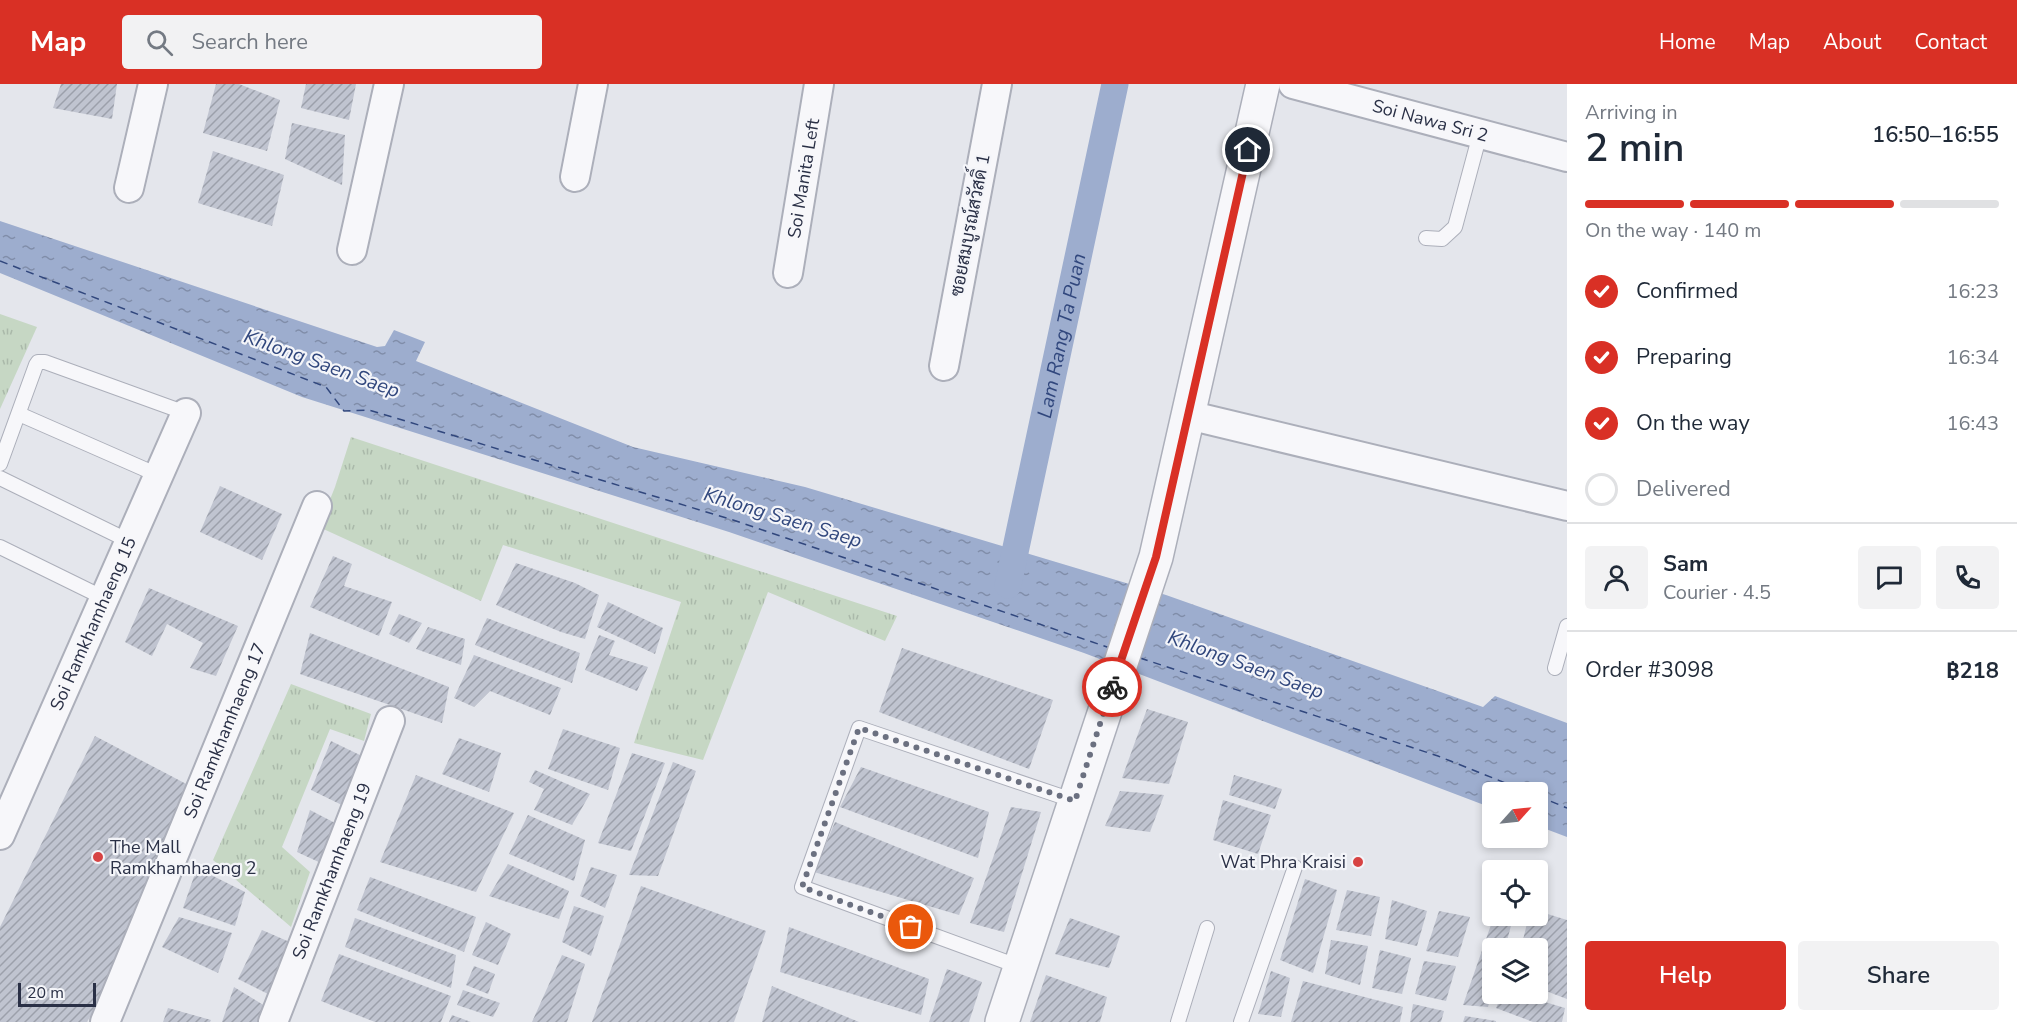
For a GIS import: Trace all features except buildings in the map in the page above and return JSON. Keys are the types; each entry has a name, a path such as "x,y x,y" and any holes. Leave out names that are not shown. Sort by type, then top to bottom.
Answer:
{"street":[{"path":"129,188 153,84"},
{"path":"352,250 389,84"},
{"path":"575,177 593,84"},
{"name":"Soi Manita Left","path":"788,273 819,84"},
{"name":"ซอยสมบูรณ์สวัสดิ์ 1","path":"944,366 997,84"},
{"path":"1002,1022 1156,557 1263,84"},
{"name":"Soi Nawa Sri 2","path":"1293,84 1567,157"},
{"name":"Soi Ramkhamhaeng 15","path":"0,835 186,413"},
{"path":"1188,415 1567,506"},
{"name":"Soi Ramkhamhaeng 17","path":"105,1022 317,506"},
{"name":"Soi Ramkhamhaeng 19","path":"273,1022 390,721"}],"lane":[{"path":"1426,238 1442,239 1455,227 1480,134"},
{"path":"0,464 36,365 42,362 186,413"},
{"path":"19,414 158,476"},
{"path":"0,478 129,541"},
{"path":"0,547 104,598"},
{"path":"1555,668 1567,626"},
{"path":"1020,967 802,887 859,728 1075,801"},
{"path":"1241,1022 1295,867"},
{"path":"1178,1022 1207,928"}],"green space":[{"path":"0,314 37,327 0,409"},
{"path":"351,437 897,616 885,641 768,592 703,760 634,743 681,602 503,545 481,601 319,527"},
{"path":"291,684 371,714 364,741 330,729 282,847 310,872 291,927 213,860"}],"water":[{"name":"Khlong Saen Saep","path":"0,221 377,347 385,346 394,330 425,342 416,361 633,447 805,487 1166,595 1483,707 1495,696 1567,723 1567,837 1548,830 1548,782 1482,782 1482,804 1084,653 729,532 302,397 0,273"}],"waterway":[{"name":"Lam Rang Ta Puan","path":"1008,585 1115,84"}],"ferry route":[{"path":"0,261 326,387 344,411 369,410 733,520 1110,648"},
{"path":"1140,658 1438,756 1503,782"},
{"path":"1548,800 1567,808"}],"way so far":[{"path":"911,927 802,887 859,728 1075,801 1112,687"}],"place":[{"name":"The Mall Ramkhamhaeng 2","path":"98,857"},
{"name":"Wat Phra Kraisi","path":"1358,862"}],"route":[{"path":"1112,687 1156,557 1248,150"}]}
